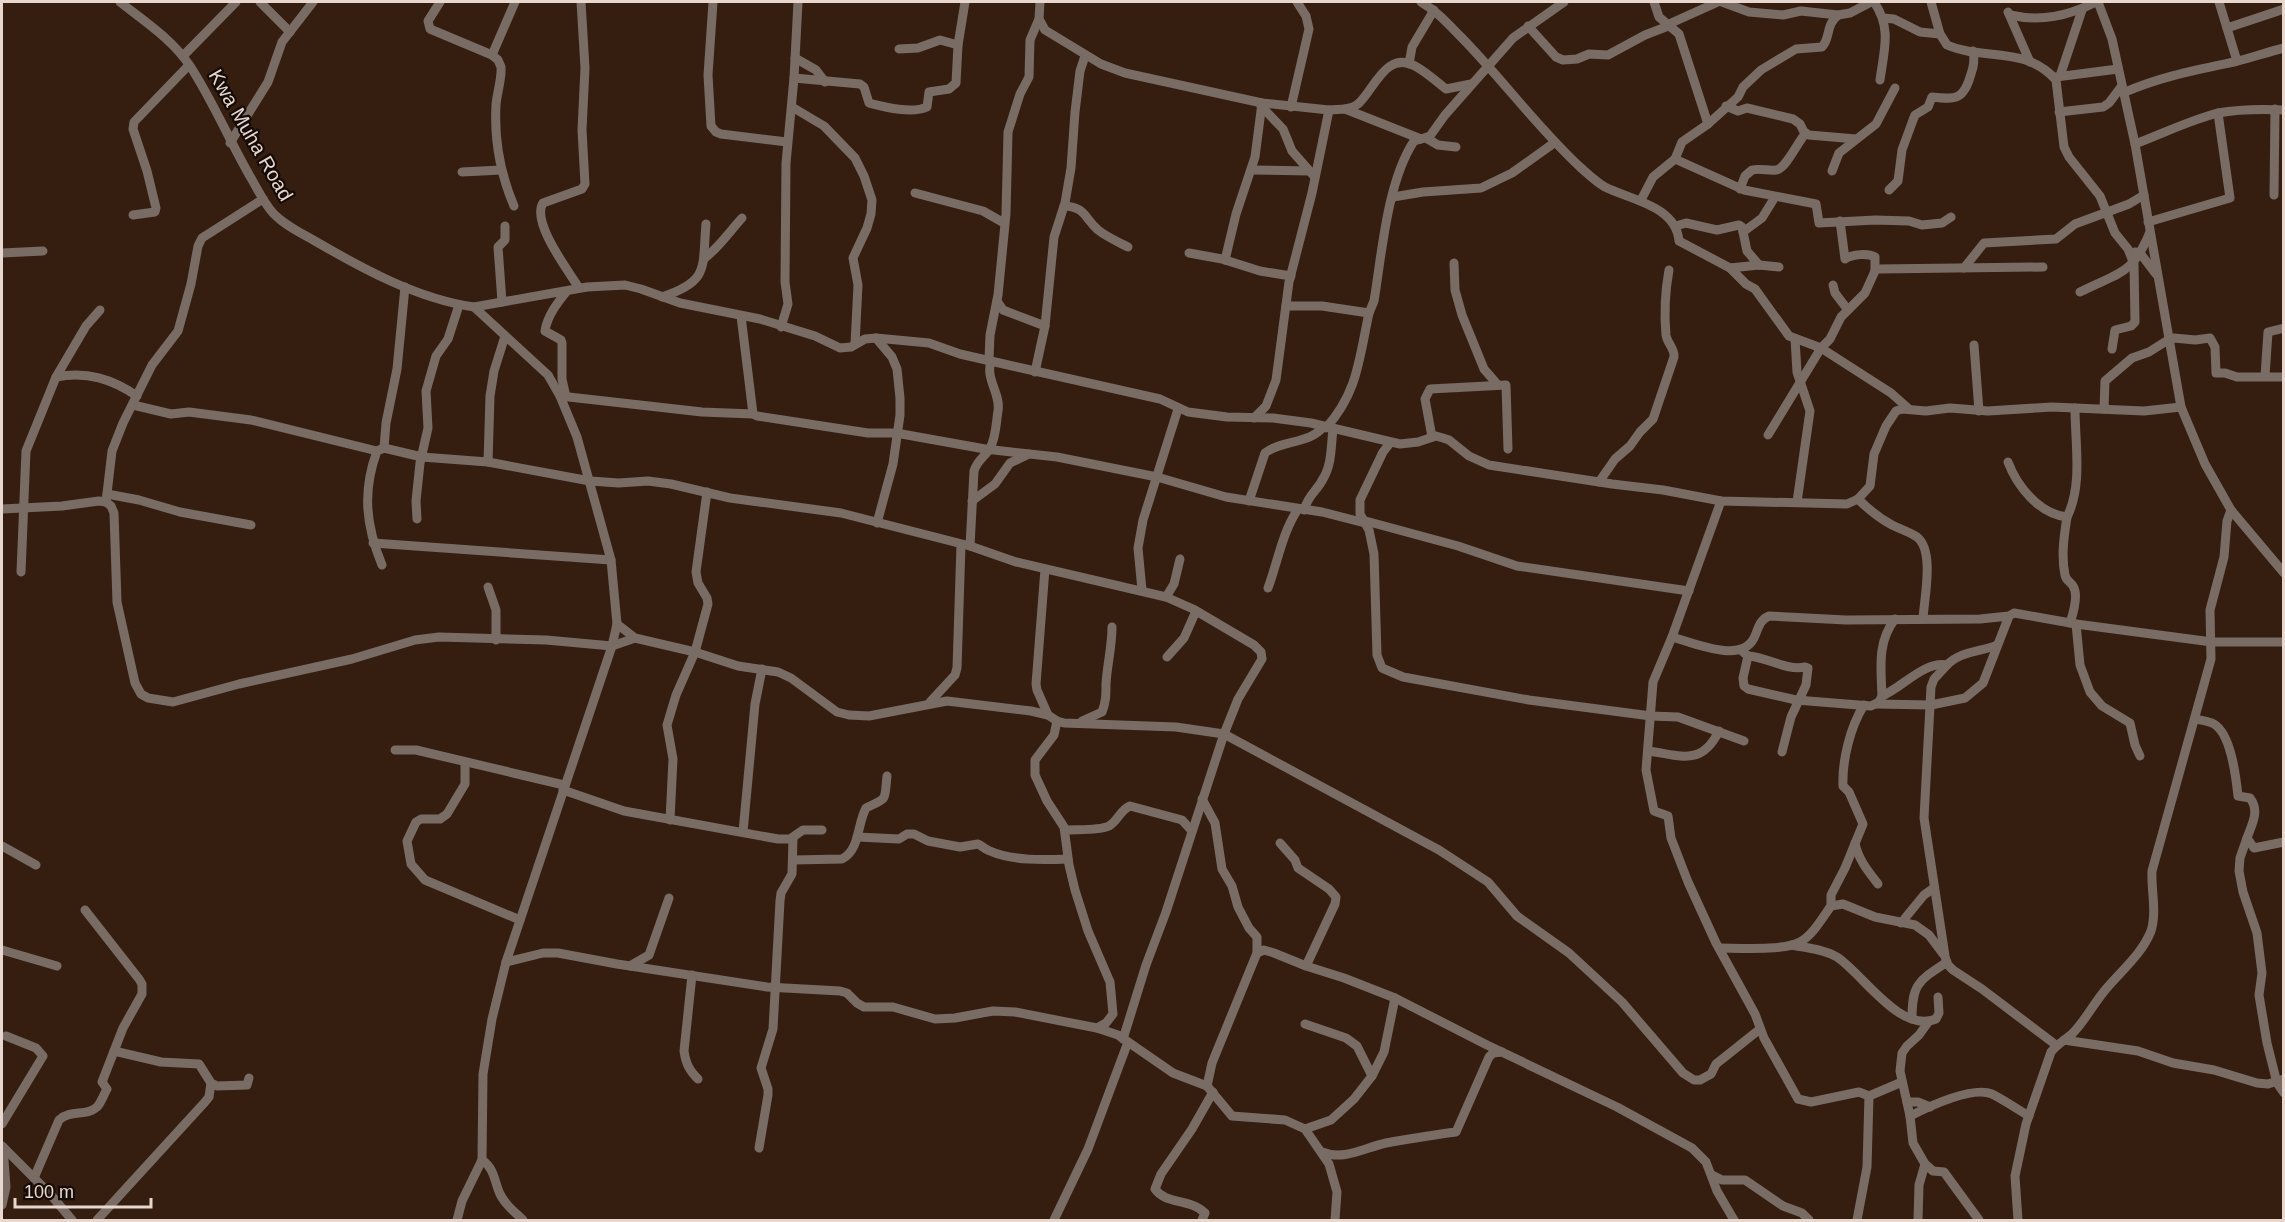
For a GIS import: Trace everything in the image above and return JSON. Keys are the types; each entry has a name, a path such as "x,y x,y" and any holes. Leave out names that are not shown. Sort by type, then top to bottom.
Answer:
{"street":[{"name":"Kwa Muha Road","path":"120,2 162,35 183,56 230,143 263,200 274,214 337,254 405,287 474,308 579,288 625,285 680,303 744,316 815,336 840,348 851,347 855,344"},
{"path":"183,56 236,2"},
{"path":"260,2 290,32"},
{"path":"230,143 268,82 282,42 314,2"},
{"path":"440,2 428,21 430,29 492,55 501,67 495,119 501,170 514,206"},
{"path":"492,55 515,2"},
{"path":"579,288 548,237 542,223 540,209 543,203 582,189 585,184 582,130 585,68 581,2"},
{"path":"713,2 708,75 711,126 721,134 787,142"},
{"path":"781,327 788,304 785,282 787,142 792,107 798,2"},
{"path":"794,78 862,85 867,99 872,104 909,110 923,109 927,107 929,92 949,89 956,83 957,45 965,2"},
{"path":"930,702 950,681 957,668 966,546 975,466 990,448 999,408 990,372 990,360 992,319 997,301 1006,214 1008,132 1020,94 1029,77 1030,40 1039,20 1040,2"},
{"path":"1291,106 1309,29 1306,16 1297,2"},
{"path":"1421,2 1434,10 1489,65 1554,143 1602,185 1657,209 1676,226 1678,241 1730,268 1764,298 1770,311 1777,317 1789,336 1821,348 1891,393 1909,409"},
{"path":"1250,501 1265,453 1327,428 1350,393 1374,301 1393,197 1410,147 1414,141 1424,139 1513,38 1564,2"},
{"path":"1654,2 1659,17 1679,34 1708,124"},
{"path":"1528,26 1556,57 1563,60 1577,59 1589,54 1608,55 1656,30 1720,2 1749,12 1784,15 1801,11 1838,15 1850,13 1872,2 1883,18 1886,40 1880,80"},
{"path":"1932,2 1940,34 1947,45 2014,56 2057,77 2118,69"},
{"path":"2030,62 2009,12 2037,19 2082,10 2097,2 2110,30 2135,144 2181,407 2205,464 2231,510 2283,573"},
{"path":"2219,2 2237,61"},
{"path":"2227,28 2283,9"},
{"path":"1409,64 1412,47 1434,10"},
{"path":"2082,10 2057,77 2059,112 2064,147 2100,196 2105,213 2115,233 2128,249 2134,264 2135,322 2131,326 2115,330 2112,350"},
{"path":"1641,201 1653,177 1675,159 1682,142 1708,124 1738,97 1743,87 1770,63 1796,49 1822,47 1830,21 1838,15"},
{"path":"1883,18 1894,19 1920,32 1940,34"},
{"path":"1039,20 1045,30 1085,56 1125,73 1261,105 1329,110 1355,106 1364,98 1388,66 1413,65 1446,89 1471,84"},
{"path":"899,49 918,48 940,40 957,45"},
{"path":"2059,112 2103,107 2122,90 2177,73 2237,61 2283,48"},
{"path":"1889,190 1898,181 1902,150 1915,115 1928,107 1932,97 1952,98 1964,93 1975,61 1973,51"},
{"path":"1035,372 1045,326 1054,237 1064,206 1071,168 1080,71 1085,56"},
{"path":"795,58 816,70 825,82"},
{"path":"133,215 155,212 156,208 133,129 134,122 189,65"},
{"path":"1832,171 1839,153 1876,124 1895,88"},
{"path":"1226,260 1236,214 1251,170 1261,105"},
{"path":"1261,105 1283,129 1292,151 1311,173"},
{"path":"1726,106 1738,111 1747,108 1793,119 1806,133 1823,137 1856,139"},
{"path":"792,107 824,126 855,158 872,201 872,214 853,258 858,285 855,344 865,339 876,338 929,343 960,354 1160,399 1178,409 1227,417 1273,418 1390,443 1409,444 1432,437 1449,440 1468,456 1489,465 1663,490 1721,501 1847,504 1858,499 1870,486 1874,454 1886,426 1896,411 1950,408 1979,411 2074,408 2144,411 2181,407"},
{"path":"1345,109 1438,145 1456,147"},
{"path":"2135,144 2218,113 2247,109 2279,109 2274,195"},
{"path":"1254,418 1263,411 1269,401 1278,369 1291,276 1311,173 1329,110"},
{"path":"2149,227 2230,198 2218,113"},
{"path":"1740,189 1745,176 1752,170 1778,170 1783,167 1806,133"},
{"path":"1393,197 1422,192 1481,188 1512,173 1554,143"},
{"path":"1675,159 1740,189 1816,204 1819,224 1840,221 1857,222 1863,219 1909,221 1922,225 1942,223 1951,217"},
{"path":"462,172 501,170"},
{"path":"1251,170 1311,173"},
{"path":"915,193 983,211 1004,223"},
{"path":"1964,268 1984,243 2052,240 2075,224 2135,201 2144,195"},
{"path":"1743,232 1762,218 1775,196"},
{"path":"263,200 202,237 178,331 152,365 112,452 106,498 114,513 117,602 135,683 141,694 148,698 173,702 260,679 352,659 415,640 439,636 496,640 546,640 612,646 635,638"},
{"path":"1064,206 1074,206 1084,212 1095,228 1128,247"},
{"path":"705,258 719,246 728,232 742,218"},
{"path":"1768,435 1821,348 1830,339 1841,316 1865,293 1875,271 1875,257 1870,254 1850,256 1845,259 1843,229 1840,221"},
{"path":"1676,226 1686,223 1717,230 1737,225 1742,227 1747,251 1759,265"},
{"path":"662,297 690,286 697,276 705,258 706,224"},
{"path":"502,302 498,247 505,240 505,226"},
{"path":"2080,292 2115,276 2134,264 2149,227"},
{"path":"2128,249 2140,253 2159,279"},
{"path":"2,253 43,251"},
{"path":"1189,253 1226,260 1260,271 1291,276"},
{"path":"1454,263 1455,290 1462,315 1484,369 1497,384"},
{"path":"1730,268 1759,265 1779,267"},
{"path":"1875,271 1878,269 2043,267"},
{"path":"1599,482 1615,459 1630,446 1653,419 1674,357 1675,353 1666,336 1665,305 1669,270"},
{"path":"1833,285 1834,293 1848,310"},
{"path":"382,565 373,543 367,508 369,481 385,430 397,369 405,287"},
{"path":"457,1221 462,1201 482,1160 483,1074 492,1019 506,962 612,646 617,624 611,560 577,437 563,397 562,343 561,340 545,331 557,304 567,291"},
{"path":"997,301 1003,310 1045,326"},
{"path":"417,519 416,501 428,428 426,391 436,356 448,339 459,305"},
{"path":"1286,306 1322,306 1369,314"},
{"path":"474,308 541,368 563,397 702,412 753,414 868,433 896,433 1057,457 1157,477 1226,497 1322,512 1458,546 1517,566 1689,591"},
{"path":"21,572 26,451 56,377 86,326 100,310"},
{"path":"744,316 753,414"},
{"path":"2265,376 2268,332 2283,328"},
{"path":"488,462 491,385 505,336"},
{"path":"876,338 892,357 897,369 900,415 893,464 877,523"},
{"path":"2104,409 2105,381 2132,358 2155,349 2168,340 2210,338 2215,347 2216,373 2237,377 2283,377"},
{"path":"1795,339 1795,363 1810,411 1797,502"},
{"path":"1974,345 1979,411"},
{"path":"56,377 69,374 92,375 122,385 135,400 171,414 189,412 251,420 422,457 488,462 590,482 648,482 730,498 841,513 1045,569 1166,597 1196,611 1254,645 1262,656 1260,666 1238,699 1224,734 1088,1149 1054,1221"},
{"path":"1432,437 1425,399 1430,389 1506,384 1508,449"},
{"path":"1269,401 1273,418"},
{"path":"2074,408 2076,482 2074,502 2067,518 2062,548 2066,580 2075,592 2073,624 2080,665 2090,692 2102,706 2130,723 2140,756"},
{"path":"1142,590 1138,548 1143,520 1178,409"},
{"path":"1268,588 1290,522 1326,474 1327,428"},
{"path":"1390,443 1360,500 1374,554 1378,662 1386,671 1403,677 1520,698 1651,716 1678,717 1744,741"},
{"path":"972,501 995,484 1010,463 1029,454"},
{"path":"2008,462 2014,480 2036,503 2067,518"},
{"path":"670,820 673,759 667,725 676,695 695,652 708,604 698,583 696,572 707,492"},
{"path":"2,509 24,509 99,501 106,498 139,500 180,512 251,525"},
{"path":"1858,499 1873,512 1917,537 1923,544 1927,554 1923,619"},
{"path":"1721,501 1672,637 1653,682 1647,781 1654,811 1668,816 1671,838 1688,882 1719,948 1755,1014 1760,1029 1798,1099 1811,1102 1858,1092 1869,1096 1902,1082"},
{"path":"2018,1221 2015,1176 2029,1116 2043,1073 2060,1043 2073,1033 2105,990 2133,959 2151,930 2154,905 2151,886 2152,871 2171,796 2211,659 2210,610 2224,557 2231,510"},
{"path":"373,543 611,560"},
{"path":"1166,597 1174,584 1180,559"},
{"path":"1045,569 1036,684 1048,715"},
{"path":"488,586 496,610 496,640"},
{"path":"1167,657 1184,638 1196,611"},
{"path":"2009,616 1982,685 1960,700 1931,705 1864,705 1800,700 1755,691 1744,686 1745,653 1760,624 1769,615 1846,620 1986,619 2009,616 2014,613 2073,624 2212,642 2283,642"},
{"path":"1882,696 1881,651 1887,630 1895,619"},
{"path":"617,624 635,638 695,652 738,666 778,672 791,678 837,712 849,715 869,716 947,700 1048,715 1057,721 1176,727 1224,734 1439,850 1488,882 1517,916 1569,954 1622,1002 1688,1077 1700,1080 1711,1074 1716,1064 1760,1029"},
{"path":"1079,723 1102,712 1107,697 1106,685 1112,627"},
{"path":"1672,637 1715,649 1745,653 1794,669 1808,668 1808,678 1791,717 1782,752"},
{"path":"1946,959 1924,818 1934,678 1951,661 1972,651 1997,645"},
{"path":"1876,705 1882,696 1897,689 1918,672 1937,664 1947,665"},
{"path":"743,832 755,704 762,669"},
{"path":"1790,945 1800,942 1809,934 1831,906 1831,895 1861,830 1862,820 1849,792 1843,786 1842,771 1855,722 1864,705"},
{"path":"2195,719 2213,723 2223,733 2236,779 2238,796 2250,798 2256,806 2240,858 2239,871 2243,892 2257,933 2262,973 2259,1001 2283,1093"},
{"path":"1057,721 1054,735 1040,753 1034,767 1038,783 1065,830 1068,859 1082,916 1110,982 1113,1014 1123,1039"},
{"path":"1648,751 1698,755 1709,748 1719,731"},
{"path":"395,750 416,750 563,787 624,811 778,838 793,838"},
{"path":"465,762 465,784 447,814 440,819 421,819 416,822 407,841 411,864 425,880 520,920"},
{"path":"793,860 842,859 849,856 866,808 883,800 887,776"},
{"path":"1202,799 1215,823 1222,869 1232,886 1238,907 1249,928 1257,937 1257,953 1212,1064 1210,1089 1192,1129 1161,1174 1155,1189 1163,1198 1196,1205 1205,1213 1202,1221"},
{"path":"1065,830 1107,827 1130,806 1182,820 1192,831"},
{"path":"759,1148 768,1095 761,1068 773,1029 780,901 792,874 793,838 799,831 822,830"},
{"path":"857,837 899,839 907,834 914,834 928,841 963,847 978,844 989,851 1018,857 1041,860 1068,859"},
{"path":"2247,838 2254,848 2283,842"},
{"path":"1280,843 1295,860 1298,868 1329,888 1336,897 1335,904 1306,966"},
{"path":"1856,843 1858,855 1878,884"},
{"path":"2,846 36,865"},
{"path":"1901,923 1924,895 1934,888"},
{"path":"630,966 649,955 669,898"},
{"path":"1831,906 1843,904 1875,917 1923,929 1953,970 2060,1043 2138,1051 2173,1063 2220,1072 2257,1083 2280,1081"},
{"path":"34,1178 59,1120 64,1115 82,1113 96,1107 107,1089 102,1082 123,1028 142,994 142,984 85,910"},
{"path":"1719,948 1790,945 1822,951 1838,957 1881,998 1912,1019 1929,1021 1936,1019 1939,1013 1938,997"},
{"path":"2,950 57,966"},
{"path":"1257,953 1264,950 1274,952 1395,998 1617,1107 1692,1148 1706,1162 1724,1206 1734,1221"},
{"path":"506,962 543,953 558,953 777,988 847,993 864,1007 893,1007 935,1019 993,1011 1015,1012 1096,1028 1123,1039 1173,1073 1210,1089 1232,1116 1285,1120 1305,1129 1329,1164 1337,1192 1335,1221"},
{"path":"1912,1019 1912,999 1915,987 1946,959"},
{"path":"692,975 684,1051 686,1063 698,1079"},
{"path":"1305,1129 1331,1119 1354,1100 1372,1076 1384,1052 1395,998"},
{"path":"1096,1028 1106,1023 1113,1014"},
{"path":"1929,1021 1902,1053 1900,1071 1910,1116 1913,1143 1925,1164 1933,1171 1944,1172 1979,1221"},
{"path":"1305,1024 1346,1038 1357,1046 1372,1076"},
{"path":"2,1124 43,1056 36,1048 6,1036"},
{"path":"114,1051 160,1062 199,1064 211,1083 217,1086 247,1085 249,1078"},
{"path":"1322,1152 1339,1156 1393,1142 1456,1132 1489,1058 1493,1053 1502,1052"},
{"path":"97,1221 205,1102 209,1097 211,1083"},
{"path":"1910,1116 1958,1097 1982,1092 1990,1093 2029,1116"},
{"path":"1857,1221 1867,1167 1869,1096"},
{"path":"1907,1102 1918,1102 1930,1107"},
{"path":"2,1146 72,1221"},
{"path":"2,1146 6,1187 2,1205"},
{"path":"482,1160 491,1169 506,1204 523,1221"},
{"path":"1918,1221 1919,1185 1925,1164"},
{"path":"1712,1175 1722,1180 1745,1180 1783,1206 1802,1213 1809,1221"}]}
